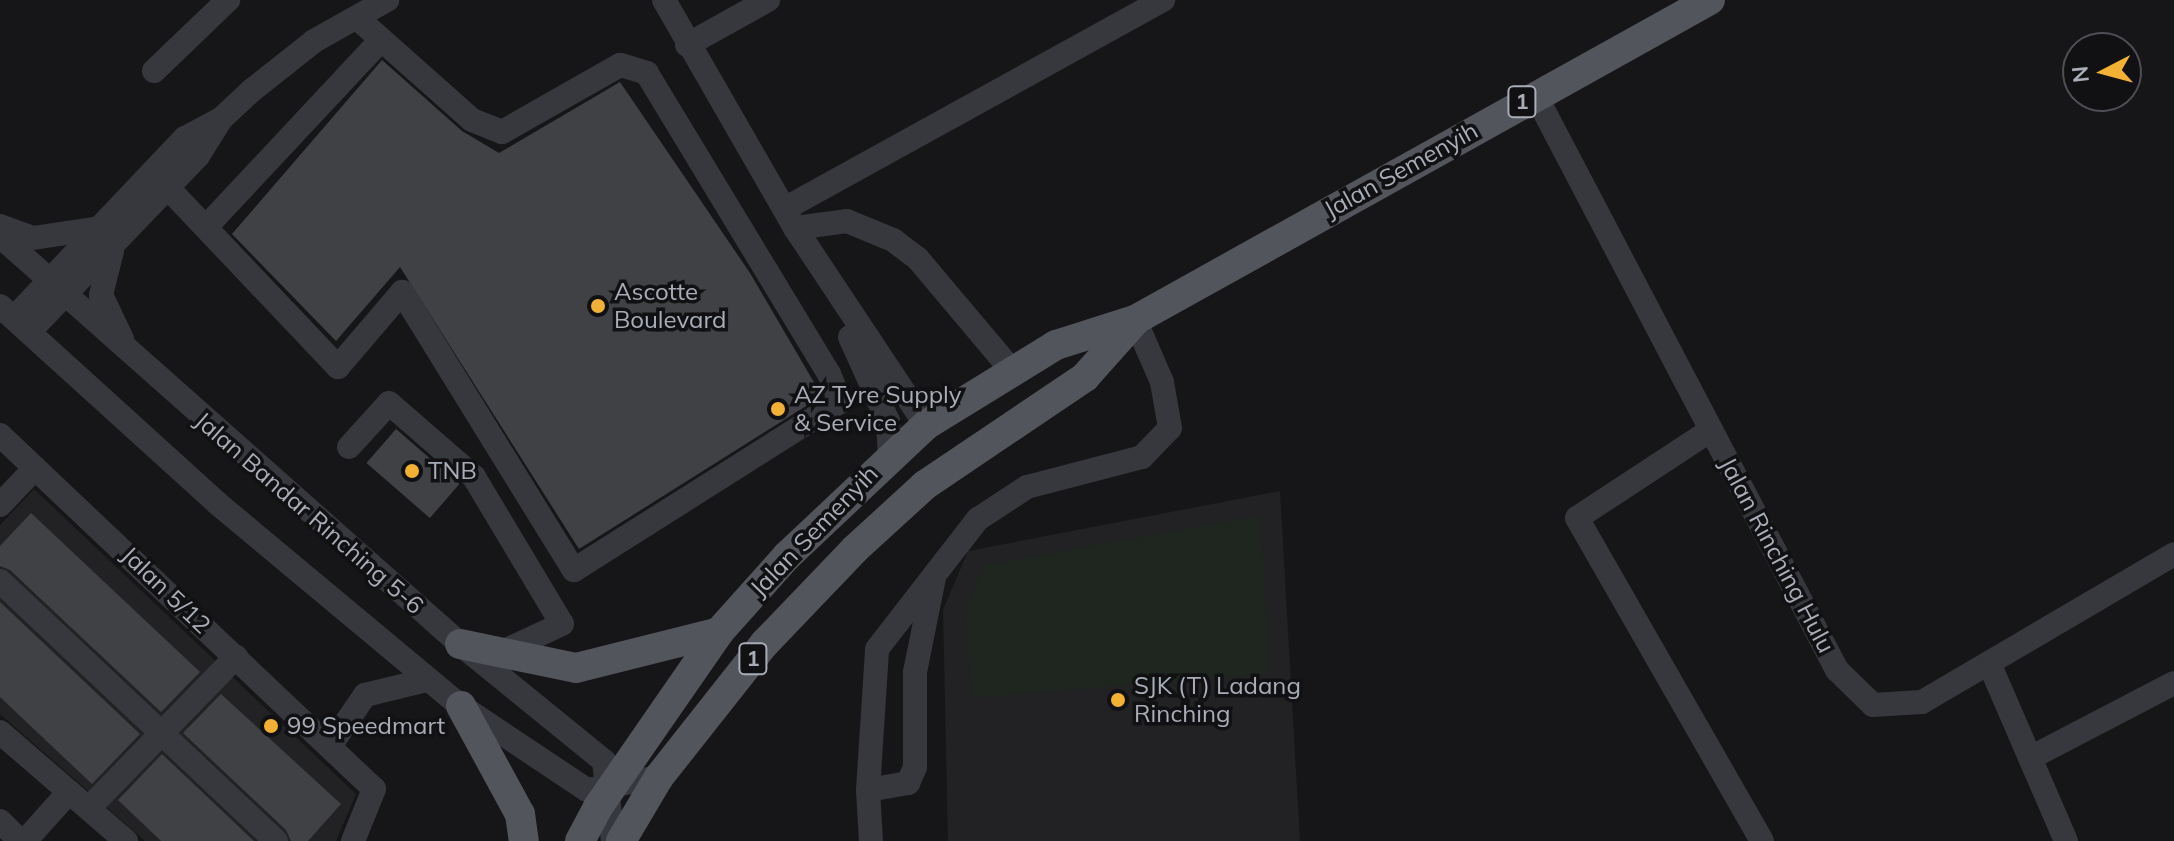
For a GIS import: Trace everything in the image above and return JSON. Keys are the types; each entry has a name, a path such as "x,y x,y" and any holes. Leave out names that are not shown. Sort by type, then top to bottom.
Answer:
{"main road":[{"name":"Jalan Semenyih","path":"580,841 610,789 719,632 890,455 926,425 1056,345 1135,320 1535,94 1710,0"},
{"name":"Jalan Semenyih","path":"621,841 659,777 765,643 855,549 925,485 1085,377 1135,320"},
{"path":"460,644 576,668 719,632"},
{"path":"461,706 520,814 524,841"}],"street":[{"path":"154,71 228,0"},
{"path":"14,319 57,288 110,234 185,138 221,119 314,41 387,0"},
{"path":"664,0 687,45 790,218 926,425"},
{"path":"687,45 768,0"},
{"path":"790,218 1133,7 1163,0"},
{"path":"357,18 379,42 472,120 502,132 620,65 647,73 829,374 840,402"},
{"path":"206,227 379,42"},
{"name":"Jalan Rinching Hulu","path":"1535,94 1837,670 1873,705 1922,702 2174,554"},
{"path":"0,226 33,238 110,234 168,188 198,156 221,119"},
{"path":"168,188 338,367 402,292 574,570 871,382"},
{"path":"790,218 847,221 893,240 918,259 1013,372"},
{"path":"110,234 101,295 131,357"},
{"name":"Jalan Bandar Rinching 5-6","path":"0,236 131,357 460,644 604,761 610,789 613,841"},
{"path":"824,272 833,303 888,421 890,455"},
{"name":"Jalan Bandar Rinching 5-6","path":"14,319 217,503 461,706 587,790 610,789 659,777"},
{"path":"871,841 868,790 877,649 935,568 978,519 1027,487 1142,457 1170,428 1162,382 1135,320"},
{"path":"829,374 859,356"},
{"path":"349,447 389,403 474,477 562,624 500,653"},
{"path":"1711,430 1577,518 1762,841"},
{"name":"Jalan 5/12","path":"0,435 374,789 353,841"},
{"path":"0,505 35,468"},
{"path":"868,790 908,783 915,767 915,672 935,568"},
{"path":"0,581 276,841"},
{"path":"89,808 163,736 236,657"},
{"path":"1989,663 2066,841"},
{"path":"330,746 365,695 427,680"},
{"path":"2030,758 2174,683"},
{"path":"0,732 126,841"},
{"path":"0,821 23,841 69,792"}],"shaded area":[{"path":"34,489 356,794 336,841 145,841 0,714 0,525"},
{"name":"SJK (T) Ladang Rinching","path":"1280,491 1300,841 948,841 943,610 968,551"},
{"path":"1260,515 1271,674 971,698 965,607 985,565"}],"building":[{"name":"Ascotte Boulevard","path":"382,60 462,131 499,153 620,82 750,273 822,396 579,549 400,267 336,341 232,234"},
{"name":"TNB","path":"396,429 459,484 430,518 366,463"},
{"path":"31,513 200,672 161,712 10,570 0,566 0,546"},
{"path":"0,602 140,734 92,784 0,697"},
{"path":"221,694 341,804 308,841 291,841 286,830 183,733"},
{"path":"162,754 254,841 161,841 118,800"}],"place":[{"name":"Ascotte Boulevard","path":"598,306"},
{"name":"AZ Tyre Supply & Service","path":"778,409"},
{"name":"TNB","path":"412,471"},
{"name":"SJK (T) Ladang Rinching","path":"1118,700"},
{"name":"99 Speedmart","path":"271,726"}]}
